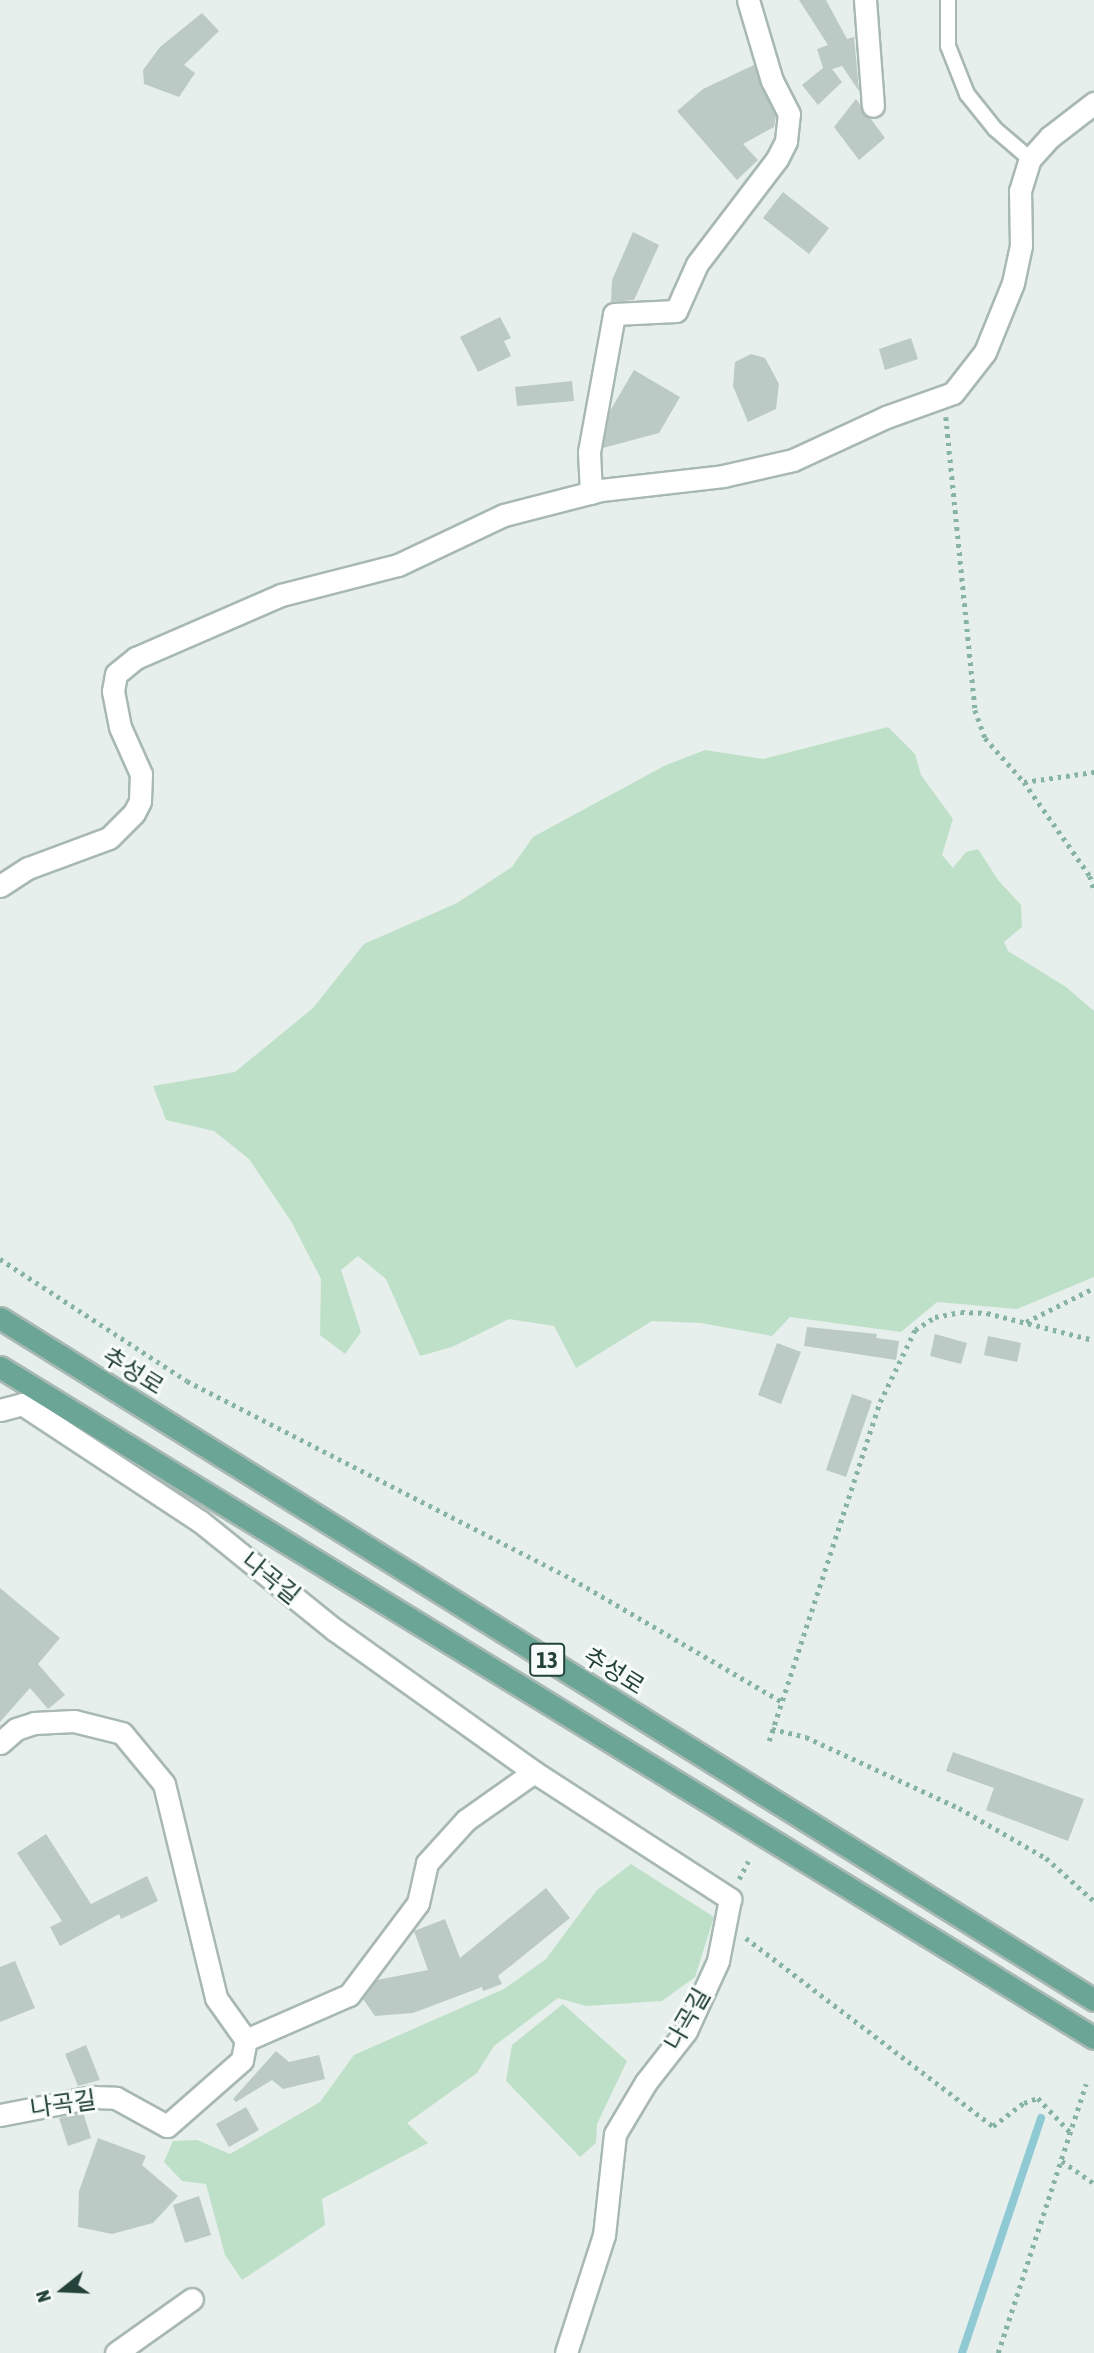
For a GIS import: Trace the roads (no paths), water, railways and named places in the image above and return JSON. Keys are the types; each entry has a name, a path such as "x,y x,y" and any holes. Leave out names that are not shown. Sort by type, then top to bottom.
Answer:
{"main road":[{"name":"추성로","path":"0,1318 1094,2000"},
{"name":"13","path":"0,1367 1094,2038"}],"street":[{"path":"591,493 589,452 614,314 676,312 697,264 777,159 786,141 789,114 772,81 748,0"},
{"path":"865,0 873,106"},
{"path":"0,886 28,868 109,838 134,813 140,801 141,774 120,727 113,691 124,665 257,604 398,565 504,515 591,493 723,476 793,460 886,417 938,401 953,393 975,368 1013,283 1021,246 1020,191 1030,159 1050,137 1094,103"},
{"name":"나곡길","path":"0,1410 22,1404 201,1522 335,1630 534,1772 730,1899 718,1961 686,2031 646,2082 615,2134 604,2235 566,2353"},
{"path":"0,1743 16,1729 34,1723 75,1721 122,1733 164,1784 216,1998 246,2040 349,1995 418,1903 427,1863 466,1820 534,1772"},
{"name":"나곡길","path":"0,2115 93,2097 116,2098 167,2126 243,2060 246,2040"},
{"path":"116,2353 192,2299"}],"lane":[{"path":"948,0 948,46 967,94 995,129 1030,159"}],"waterway":[{"path":"962,2353 1041,2118"}]}
